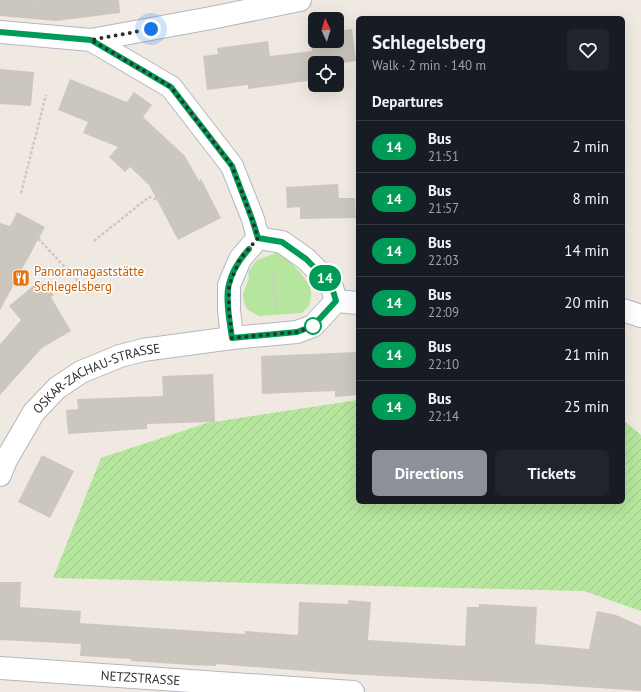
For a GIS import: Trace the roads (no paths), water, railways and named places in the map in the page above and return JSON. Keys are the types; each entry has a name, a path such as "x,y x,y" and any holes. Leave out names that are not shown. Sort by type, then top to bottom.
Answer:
{"street":[{"path":"0,32 91,40 300,0"},
{"path":"91,40 171,87 232,166 258,238"},
{"path":"258,238 282,242 306,259 331,284 336,301"},
{"path":"258,238 240,259 229,285 229,310 232,338 297,332 313,326 336,301"},
{"path":"336,301 356,303"},
{"path":"625,311 641,316"},
{"name":"OSKAR-ZACHAU-STRASSE","path":"0,475 6,460 34,412 57,388 81,372 120,356 143,350 232,338"},
{"name":"NETZSTRASSE","path":"0,668 353,692"}],"place":[{"name":"Panoramagaststätte Schlegelsberg","path":"21,278"}]}
